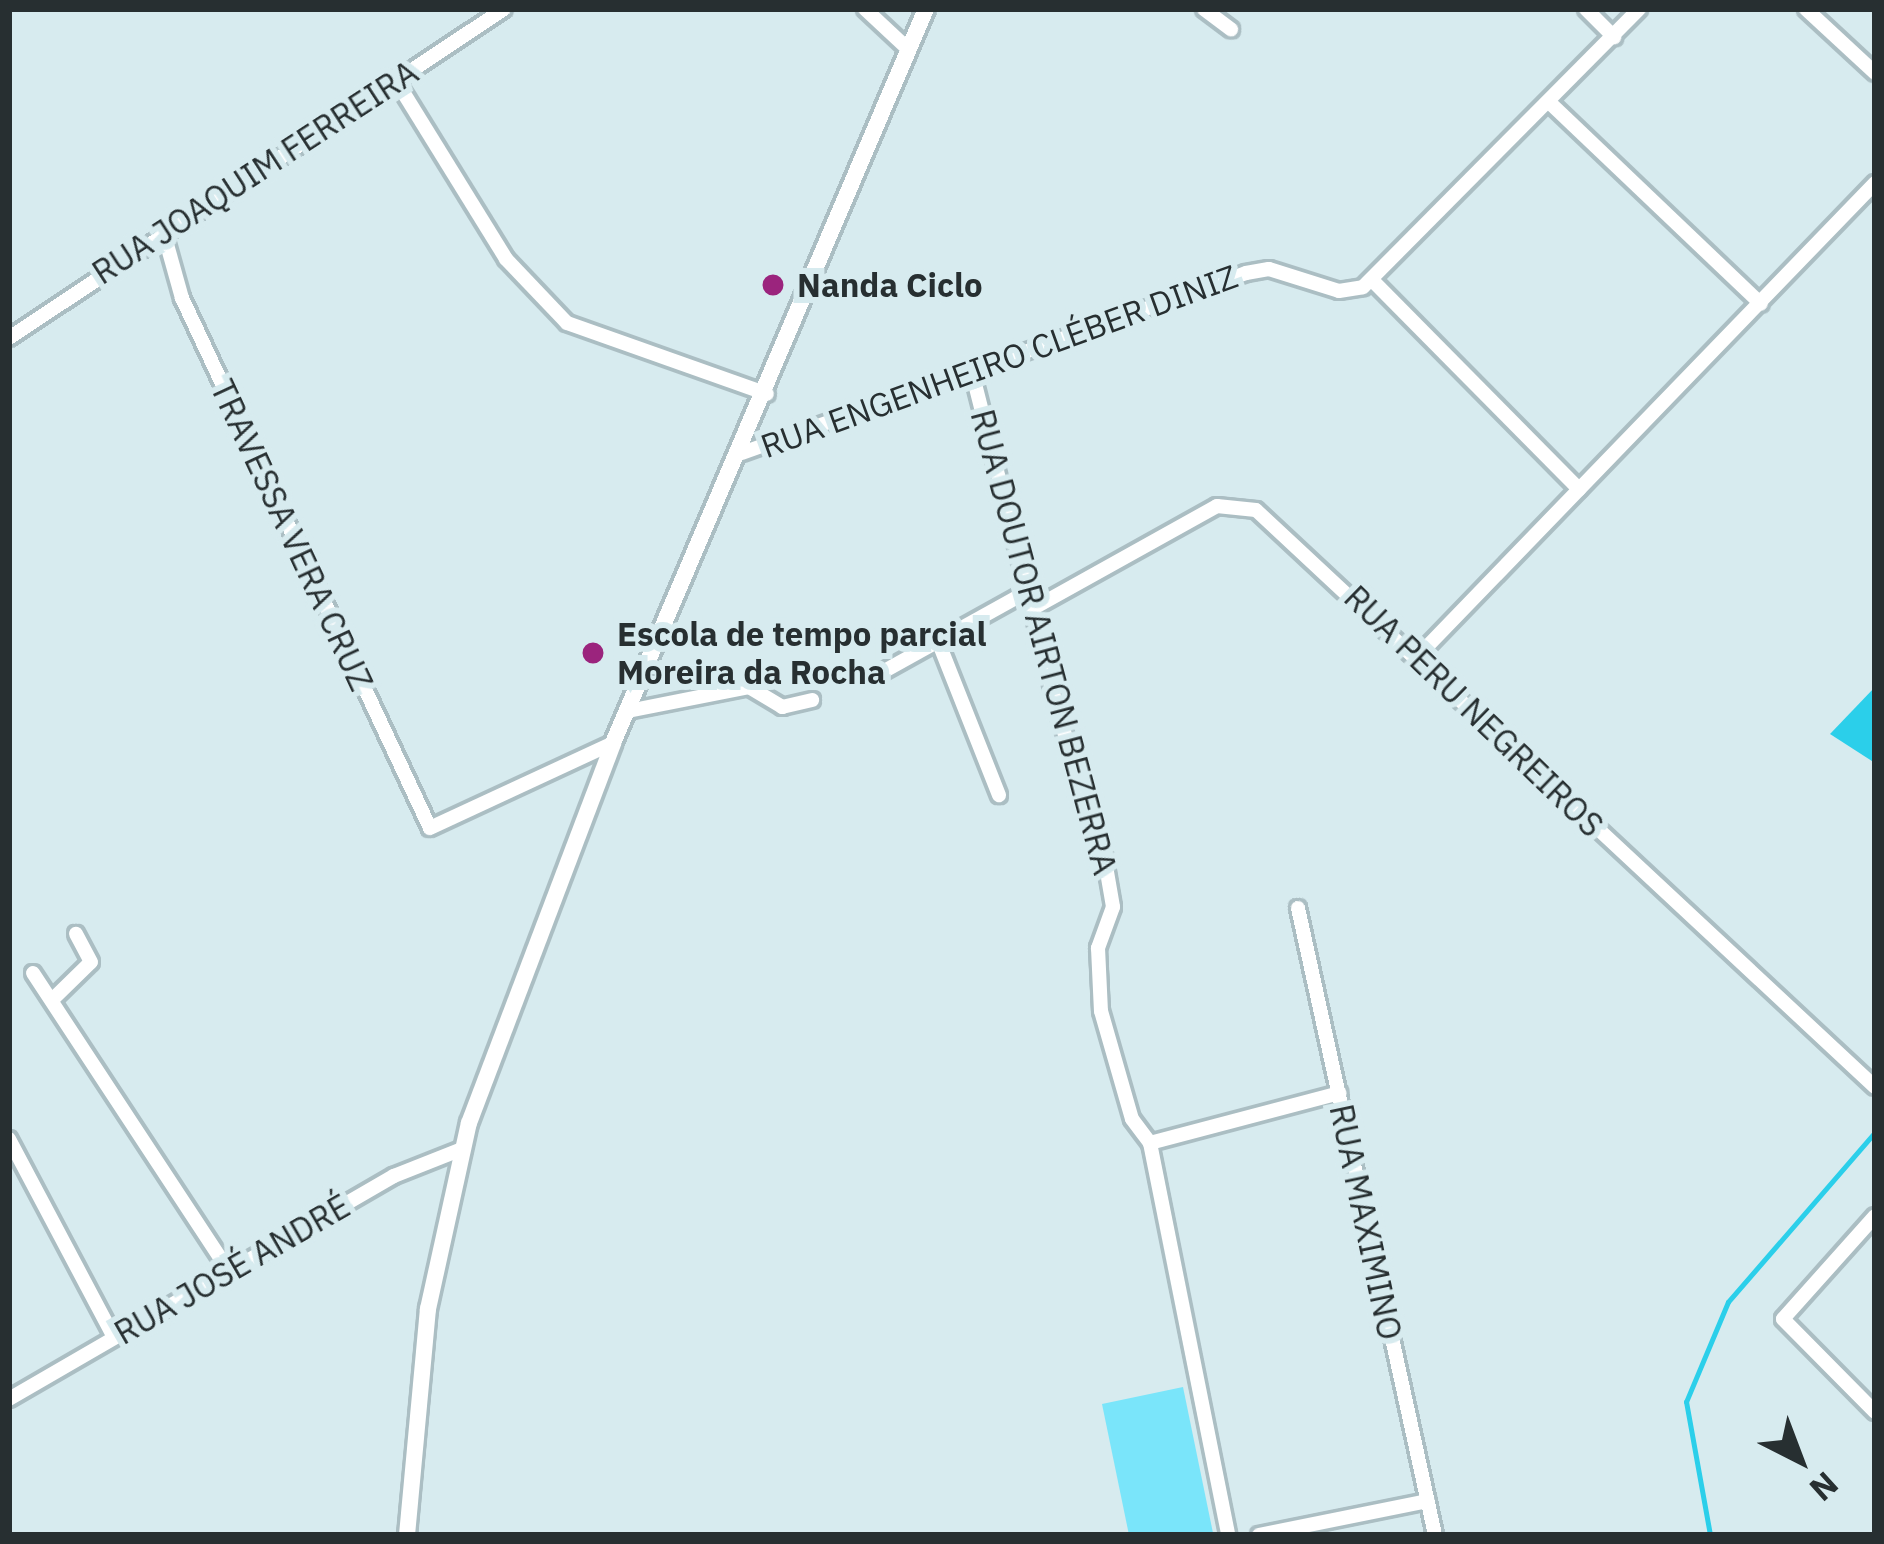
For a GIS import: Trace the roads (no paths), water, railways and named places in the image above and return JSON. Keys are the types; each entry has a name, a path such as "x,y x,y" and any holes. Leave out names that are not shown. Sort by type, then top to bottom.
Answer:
{"street":[{"name":"RUA JOAQUIM FERREIRA","path":"9,338 163,230 504,9"},
{"path":"865,9 910,50"},
{"path":"407,1535 428,1309 462,1149 613,742 767,394 926,9"},
{"path":"1204,9 1231,28"},
{"path":"1586,9 1614,37"},
{"path":"1579,489 1372,281 1639,9"},
{"path":"1806,9 1875,74"},
{"path":"395,80 506,259 557,315 583,331 767,394"},
{"path":"1550,103 1762,304"},
{"path":"1417,657 1875,183"},
{"name":"TRAVESSA VERA CRUZ","path":"163,230 176,284 270,492 436,832 613,742"},
{"name":"RUA ENGENHEIRO CLÉBER DINIZ","path":"742,452 973,376 1259,269 1339,291 1372,281"},
{"name":"RUA DOUTOR AIRTON BEZERRA","path":"973,376 1026,592 1113,907 1098,948 1101,1011 1132,1119 1150,1143 1228,1535"},
{"name":"RUA PERU NEGREIROS","path":"1032,609 1216,506 1242,505 1301,546 1875,1087"},
{"path":"870,679 1026,592"},
{"path":"938,641 999,795"},
{"path":"628,711 749,687 782,707 812,700"},
{"name":"RUA MAXIMINO","path":"1298,908 1435,1535"},
{"path":"52,1000 91,962 76,934"},
{"path":"33,973 228,1270"},
{"path":"1150,1143 1339,1093"},
{"path":"9,1139 114,1337"},
{"name":"RUA JOSÉ ANDRÉ","path":"9,1400 394,1176 462,1149"},
{"path":"1875,1216 1787,1309 1783,1319 1795,1338 1875,1412"},
{"path":"1259,1535 1428,1501"}],"waterway":[{"path":"1710,1535 1686,1402 1728,1302 1875,1132"}],"place":[{"name":"Nanda Ciclo","path":"773,285"},
{"name":"Escola de tempo parcial Moreira da Rocha","path":"593,653"}]}
